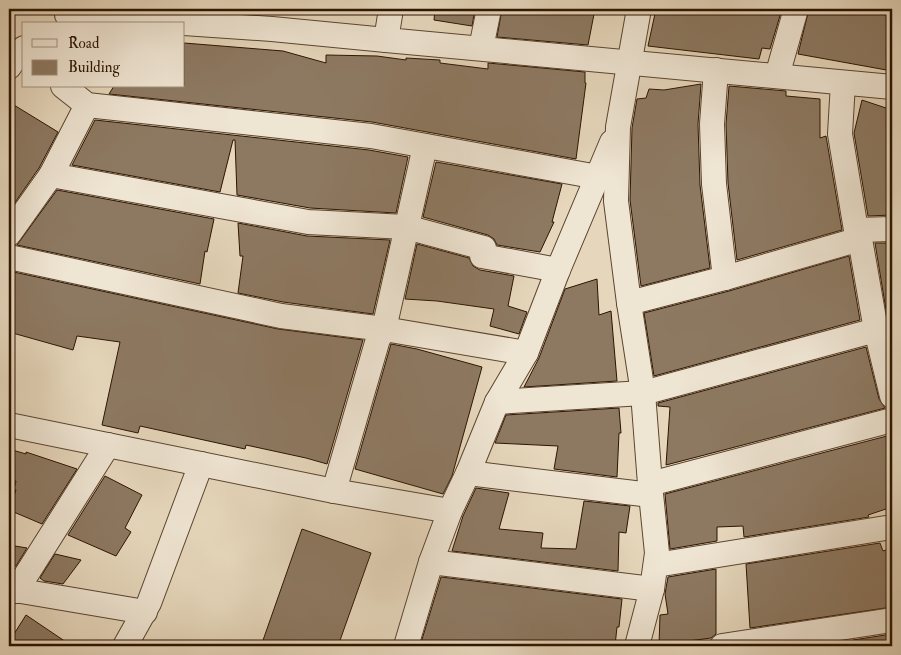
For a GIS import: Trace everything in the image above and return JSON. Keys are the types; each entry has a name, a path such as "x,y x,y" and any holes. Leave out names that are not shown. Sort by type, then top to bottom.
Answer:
{"street":[{"path":"386,40 391,9"},
{"path":"482,48 489,9"},
{"path":"637,646 652,589 657,553 650,490 643,392 616,201 618,126 639,9"},
{"path":"778,76 796,9"},
{"path":"63,16 268,19 386,40 892,87"},
{"path":"716,70 712,124 714,176 724,278"},
{"path":"843,83 840,134 858,235 884,329 892,396"},
{"path":"66,88 87,105 370,136 598,177"},
{"path":"9,234 51,175 87,105"},
{"path":"406,646 431,562 450,511 497,402 526,353 558,270 618,126"},
{"path":"334,491 378,339 384,329 425,146"},
{"path":"51,175 308,222 406,227 484,248 482,256 558,270"},
{"path":"629,303 724,278 858,235 892,229"},
{"path":"9,257 281,316 384,329 526,353"},
{"path":"497,402 643,392 884,329"},
{"path":"468,473 650,490 892,420"},
{"path":"9,425 334,491 450,511"},
{"path":"108,445 12,590 144,612"},
{"path":"125,646 144,612 201,464"},
{"path":"656,565 892,527"},
{"path":"431,562 652,589"},
{"path":"722,646 842,637 892,620"}],"building":[{"path":"435,9 475,9 472,26 434,20"},
{"path":"502,9 595,9 588,45 497,37"},
{"path":"656,9 782,9 770,49 762,48 759,59 648,46"},
{"path":"809,9 892,9 892,71 798,54"},
{"path":"185,43 283,51 326,63 326,55 377,56 406,60 406,58 440,60 440,63 488,69 488,63 585,72 586,83 576,159 372,122 109,94 113,88 185,88"},
{"path":"701,84 698,124 700,185 710,268 641,286 630,200 632,128 637,99 646,98 649,89 664,90"},
{"path":"729,86 786,91 786,96 820,99 820,138 826,136 842,230 737,260 728,183 726,124"},
{"path":"862,100 892,110 892,215 868,216 854,133"},
{"path":"9,102 58,132 39,168 9,211"},
{"path":"95,120 369,150 408,157 396,213 310,208 237,195 235,140 233,140 220,192 72,165"},
{"path":"436,162 562,184 552,222 554,222 540,252 497,245 494,239 488,235 423,217"},
{"path":"57,190 214,219 207,252 205,251 200,284 17,245"},
{"path":"238,223 307,236 390,240 373,314 283,302 238,293 243,256 240,256"},
{"path":"875,243 892,243 892,315 887,316"},
{"path":"417,244 469,258 473,266 480,270 514,276 508,306 527,312 519,334 490,326 494,309 437,301 405,299"},
{"path":"849,256 860,320 654,376 644,313 729,291"},
{"path":"9,271 278,329 363,340 327,464 246,445 245,449 140,426 138,433 102,425 120,342 77,336 73,350 9,332"},
{"path":"597,279 599,315 611,311 617,381 524,387 539,358 565,289"},
{"path":"391,344 417,349 482,367 452,476 443,494 355,469"},
{"path":"866,347 879,399 885,408 666,465 670,407 658,406 658,403"},
{"path":"619,408 621,433 619,433 617,477 554,469 558,446 495,443 506,415"},
{"path":"887,436 892,456 892,507 868,515 869,517 744,537 743,526 717,527 717,541 670,549 665,494"},
{"path":"9,449 26,454 26,452 77,469 42,524 9,510 16,490 14,489 16,481 9,479"},
{"path":"105,476 142,495 125,528 131,532 116,556 68,535"},
{"path":"476,488 509,493 499,529 543,533 541,548 576,549 584,501 630,506 626,533 619,532 618,571 452,551 463,516"},
{"path":"302,529 371,553 338,646 261,646"},
{"path":"880,543 883,551 892,548 892,607 750,628 746,564"},
{"path":"9,545 27,548 16,566 9,563"},
{"path":"55,554 81,560 63,584 44,581 40,578"},
{"path":"716,569 716,634 711,638 659,645 660,615 668,614 665,594 668,577"},
{"path":"441,577 622,599 615,646 420,646"},
{"path":"26,615 72,646 9,646 9,642"},
{"path":"892,634 892,646 853,646 853,640"}]}
